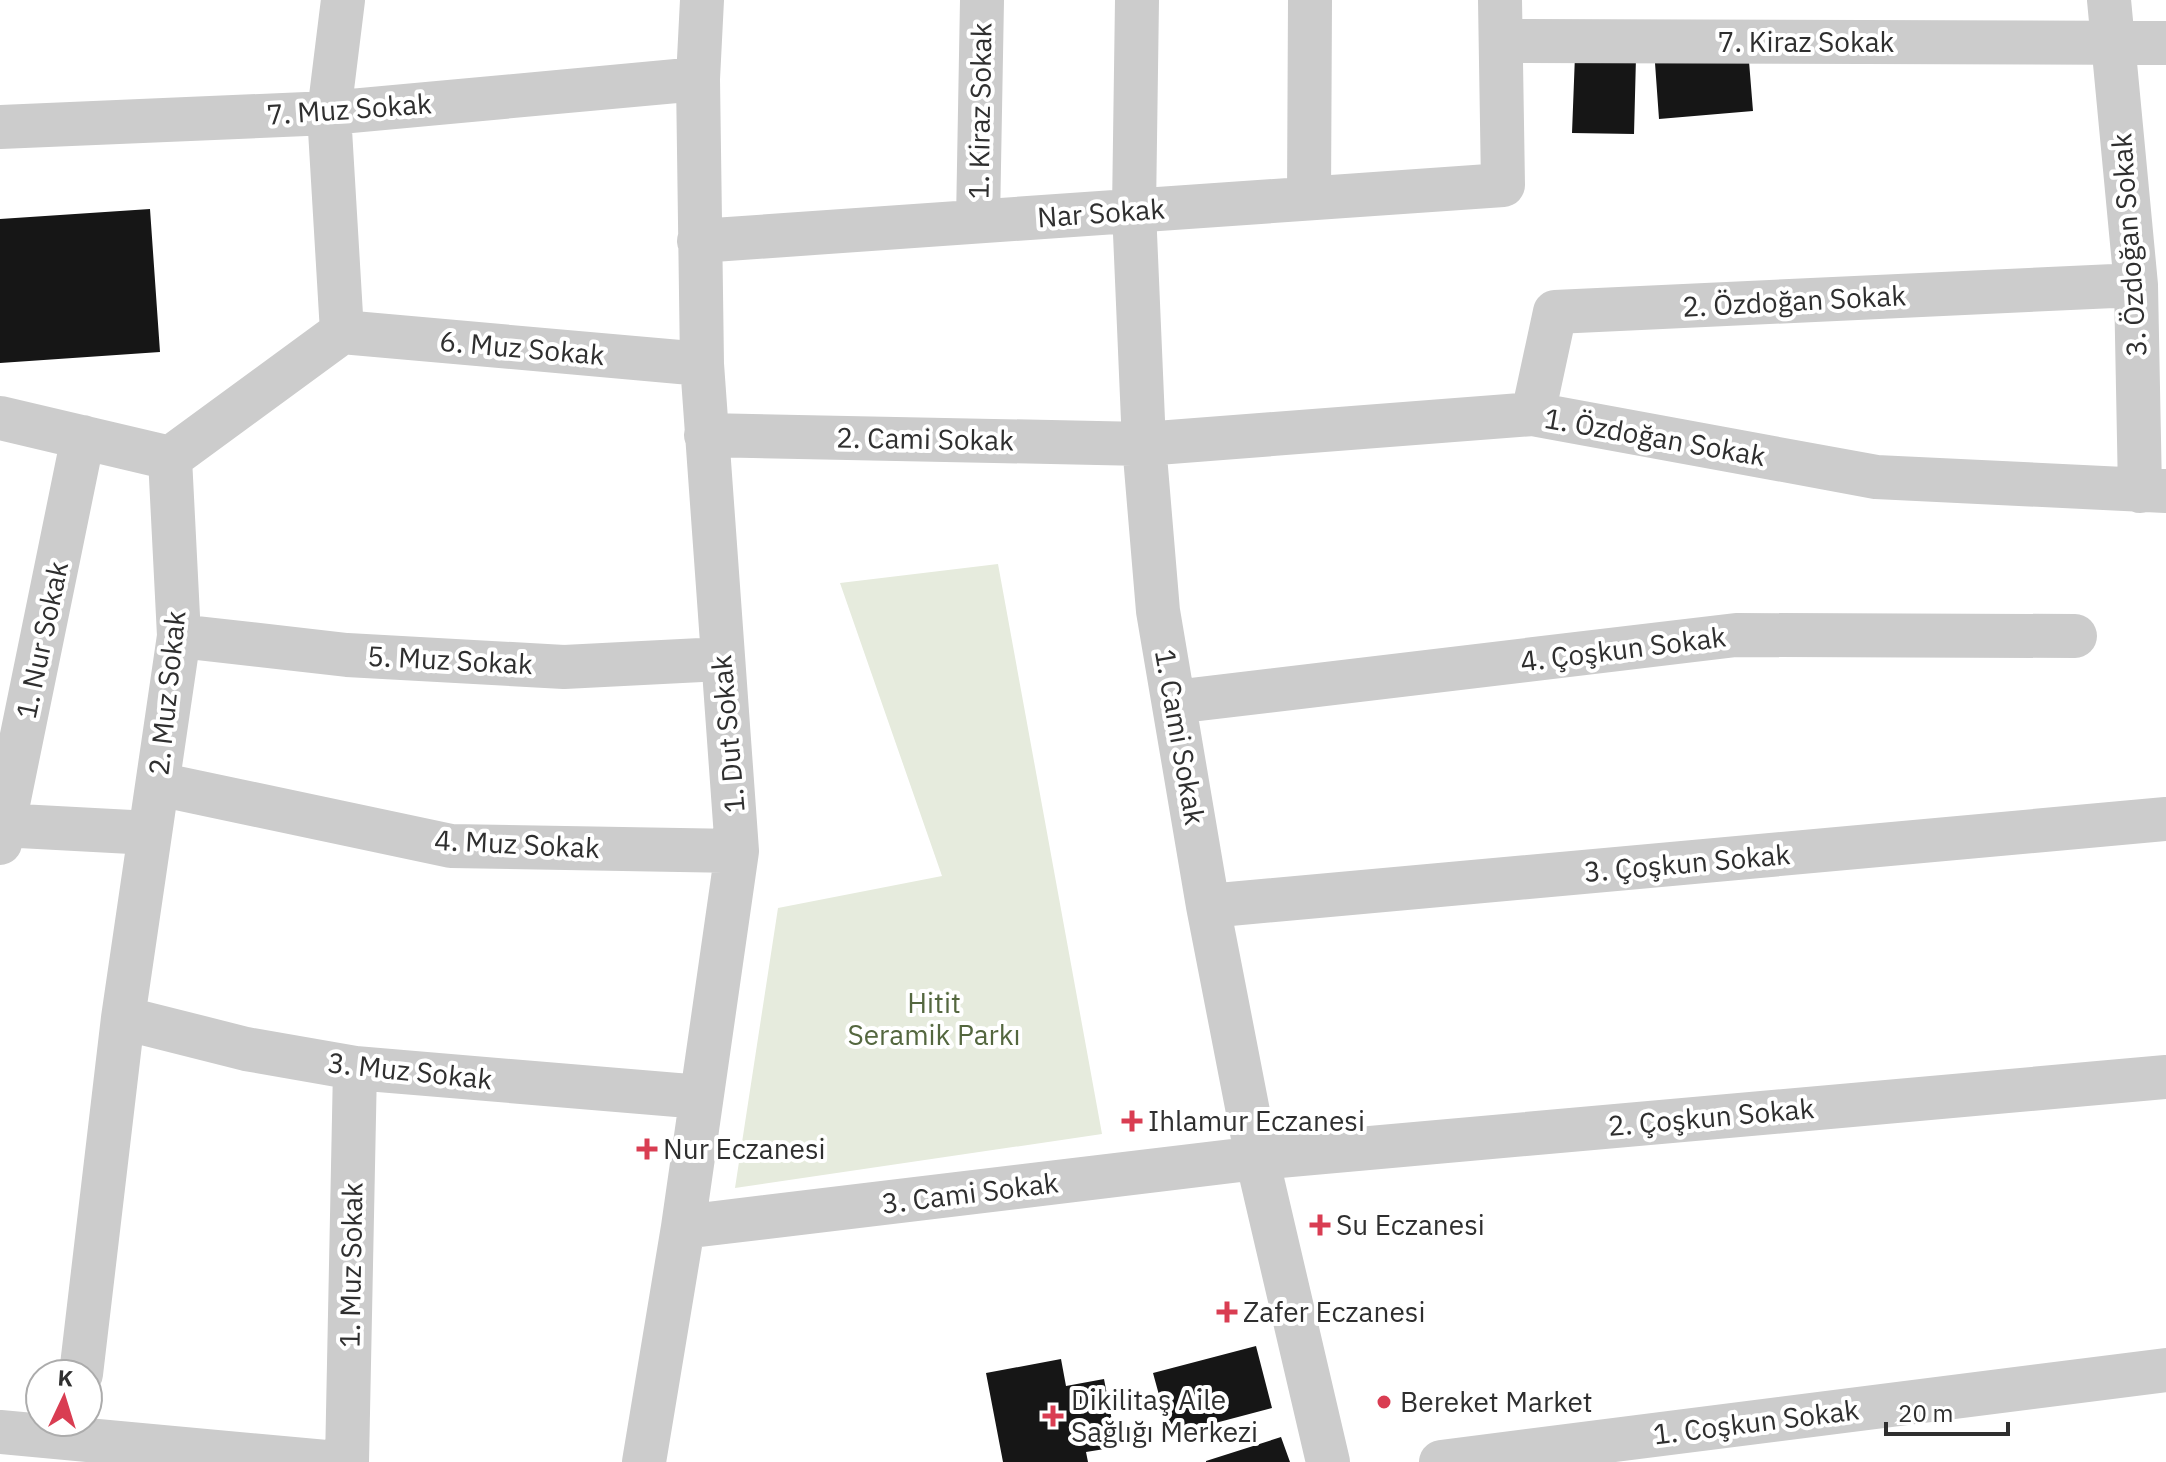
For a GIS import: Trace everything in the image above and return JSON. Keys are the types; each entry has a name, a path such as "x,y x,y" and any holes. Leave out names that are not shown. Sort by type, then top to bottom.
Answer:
{"street":[{"path":"0,418 170,458 342,332 329,113 343,0"},
{"name":"1. Dut Sokak","path":"644,1462 683,1227 737,851 702,364 698,79 702,0"},
{"name":"1. Kiraz Sokak","path":"978,221 982,0"},
{"name":"1. Cami Sokak","path":"1137,0 1134,210 1144,444 1158,611 1208,906 1257,1158 1328,1462"},
{"path":"1309,198 1310,0"},
{"name":"3. Özdoğan Sokak","path":"2109,0 2153,491"},
{"name":"Nar Sokak","path":"699,241 1503,185 1500,20"},
{"name":"7. Kiraz Sokak","path":"1500,20 2112,44 2166,43"},
{"name":"7. Muz Sokak","path":"0,127 329,113 698,79"},
{"name":"2. Özdoğan Sokak","path":"1533,414 1555,312 2136,285"},
{"name":"6. Muz Sokak","path":"342,332 702,364"},
{"name":"1. Özdoğan Sokak","path":"1144,444 1533,414 1876,477 2153,491"},
{"name":"2. Cami Sokak","path":"706,435 1144,444"},
{"name":"1. Nur Sokak","path":"1,831 83,437"},
{"name":"2. Muz Sokak","path":"83,1358 123,1018 179,636 170,458"},
{"name":"4. Çoşkun Sokak","path":"1174,702 1736,635 2075,636"},
{"name":"5. Muz Sokak","path":"179,636 347,655 564,667 721,659"},
{"name":"4. Muz Sokak","path":"158,784 451,846 737,851"},
{"name":"3. Çoşkun Sokak","path":"1208,906 2166,819"},
{"path":"1,831 150,833"},
{"name":"3. Muz Sokak","path":"123,1018 246,1049 355,1068 701,1097"},
{"name":"1. Muz Sokak","path":"347,1462 355,1068"},
{"name":"2. Çoşkun Sokak","path":"1257,1158 2166,1077"},
{"name":"3. Cami Sokak","path":"683,1227 1257,1158"},
{"name":"1. Coşkun Sokak","path":"1441,1462 2166,1370"},
{"path":"0,1432 24,1431"},
{"path":"104,1434 326,1462"}],"green space":[{"name":"Hitit Seramik Parkı","path":"998,564 1102,1134 735,1188 778,908 942,876 840,583"}],"building":[{"path":"1748,49 1753,111 1659,119 1655,63"},
{"path":"1575,55 1636,57 1634,134 1572,133"},
{"path":"150,209 160,352 0,363 0,219"},
{"path":"1256,1346 1272,1408 1170,1435 1153,1373"},
{"name":"Dikilitaş Aile Sağlığı Merkezi","path":"1061,1359 1066,1386 1104,1379 1117,1447 1086,1452 1088,1462 1003,1462 986,1373"},
{"path":"1281,1437 1290,1462 1206,1462 1206,1461"}],"place":[{"name":"Ihlamur Eczanesi","path":"1132,1121"},
{"name":"Nur Eczanesi","path":"647,1149"},
{"name":"Su Eczanesi","path":"1320,1225"},
{"name":"Zafer Eczanesi","path":"1227,1312"},
{"name":"Bereket Market","path":"1384,1402"},
{"name":"Dikilitaş Aile Sağlığı Merkezi","path":"1053,1416"}]}
